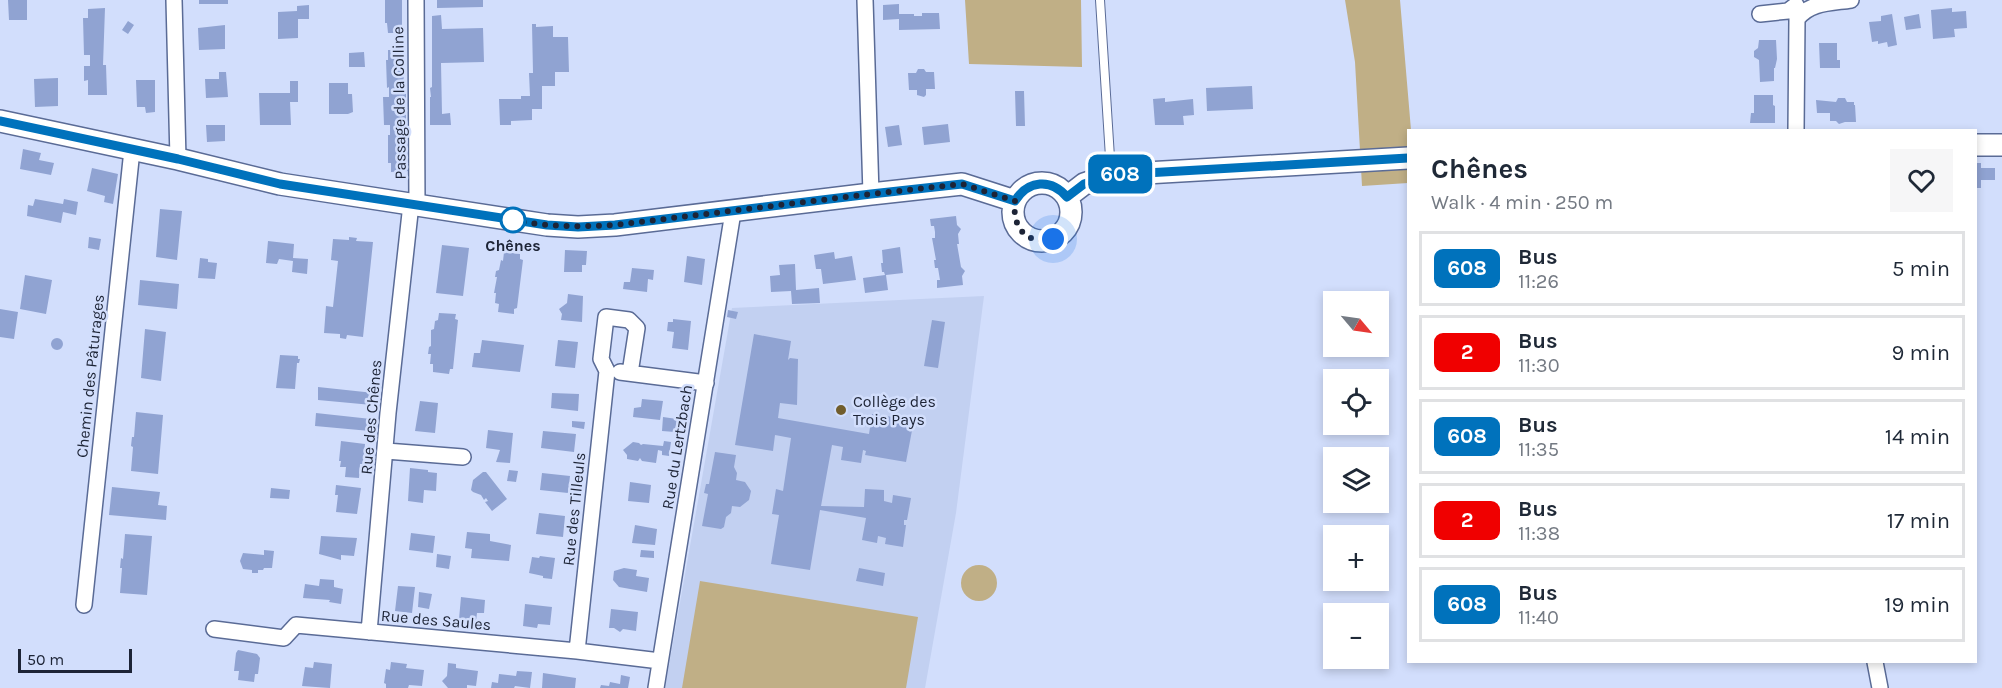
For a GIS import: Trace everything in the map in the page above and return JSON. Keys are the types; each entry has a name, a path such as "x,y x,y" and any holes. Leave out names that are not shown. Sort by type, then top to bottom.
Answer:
{"main road":[{"path":"0,121 178,159 280,184 547,225 578,227 615,225 962,184 1015,201"},
{"path":"1977,145 2002,145"},
{"path":"1067,197 1084,184 1111,175 1407,158"},
{"path":"1044,183 1053,185 1067,197 1071,206 1068,226 1053,239 1037,240 1023,234 1016,224 1015,201 1027,187 1044,183"}],"street":[{"path":"174,0 178,159"},
{"name":"Passage de la Colline","path":"414,205 416,0"},
{"path":"865,0 871,194"},
{"path":"1760,14 1788,11 1798,5 1851,0"},
{"path":"1796,129 1798,5"},
{"name":"Chemin des Pâturages","path":"84,605 132,150"},
{"name":"Rue des Chênes","path":"369,632 388,413 414,205"},
{"name":"Rue du Lertzbach","path":"656,688 733,212"},
{"name":"Rue des Tilleuls","path":"577,651 607,371 601,359 606,317 629,320 637,327 630,374"},
{"path":"607,371 706,383"},
{"path":"386,451 463,457"},
{"name":"Rue des Saules","path":"214,629 284,638 296,625 660,661"},
{"path":"1875,663 1880,688"}],"lane":[{"path":"1100,0 1111,175"}],"shaded area":[{"path":"965,0 1081,0 1082,67 969,64"},
{"path":"1345,0 1400,0 1411,129 1407,129 1407,183 1362,186 1355,62"},
{"name":"Collège des Trois Pays","path":"984,296 956,513 925,688 665,688 732,308"},
{"path":"979,565 992,570 997,583 992,596 979,601 966,596 961,583 966,570"},
{"path":"700,581 918,617 906,688 682,688"}],"building":[{"path":"8,0 27,0 27,20 9,20"},
{"path":"199,0 228,0 228,4 199,4"},
{"path":"385,0 402,0 402,27 405,27 405,33 388,33 387,23 385,23"},
{"path":"437,0 483,0 483,7 437,8"},
{"path":"899,4 899,14 922,16 922,13 939,13 940,29 899,30 899,19 883,20 883,5"},
{"path":"309,5 309,19 298,19 298,38 278,39 278,12 297,11 297,6"},
{"path":"105,8 103,65 106,65 107,95 88,95 88,80 84,81 84,66 90,66 90,55 84,55 83,18 88,18 88,9"},
{"path":"1952,8 1952,12 1966,11 1967,28 1954,29 1955,37 1933,39 1931,10"},
{"path":"1892,14 1897,45 1888,47 1887,42 1878,44 1878,41 1872,42 1869,22 1881,21 1881,16"},
{"path":"1919,14 1921,28 1906,30 1904,17"},
{"path":"441,15 442,29 483,28 484,62 441,63 442,114 450,113 451,125 430,125 432,16"},
{"path":"128,21 134,25 128,34 122,30"},
{"path":"532,24 536,24 536,27 553,26 553,37 568,37 569,72 555,72 555,86 542,86 542,109 532,109 532,120 511,121 511,125 500,125 499,99 521,99 521,96 530,96 529,73 533,73"},
{"path":"225,25 225,49 199,50 198,28"},
{"path":"1759,40 1776,40 1777,59 1774,81 1760,82 1759,60 1754,57"},
{"path":"1819,43 1837,43 1837,60 1840,60 1840,68 1820,68"},
{"path":"388,50 405,50 403,62 408,171 391,172 391,163 388,163 390,125 384,125 383,97 389,97 386,60 388,60"},
{"path":"364,52 365,67 349,67 349,53"},
{"path":"918,69 934,72 935,89 926,89 924,97 917,95 917,90 909,90 908,73 916,73"},
{"path":"219,72 226,72 228,97 206,98 205,79 219,79"},
{"path":"58,78 58,106 35,107 34,79"},
{"path":"136,80 155,80 155,112 146,113 145,107 137,107"},
{"path":"290,81 298,81 298,102 290,102 291,125 260,125 259,93 290,93"},
{"path":"329,83 348,83 348,94 352,94 353,112 329,114"},
{"path":"1252,86 1253,109 1207,111 1206,88"},
{"path":"1015,91 1024,91 1025,126 1016,126"},
{"path":"1754,95 1773,95 1775,123 1750,123 1751,113 1754,113"},
{"path":"1165,98 1165,102 1193,99 1194,115 1183,116 1184,125 1155,125 1153,99"},
{"path":"1838,98 1854,102 1856,122 1839,124 1836,121 1830,121 1830,113 1817,113 1816,100 1836,102"},
{"path":"948,124 950,142 924,145 922,127"},
{"path":"206,125 225,125 225,141 207,142"},
{"path":"899,125 902,145 888,147 885,127"},
{"path":"23,149 41,153 39,160 54,163 51,175 20,169"},
{"path":"1977,163 1981,163 1981,168 1995,168 1995,180 1981,180 1981,188 1977,188"},
{"path":"92,168 118,174 113,204 104,202 105,196 87,191"},
{"path":"35,199 63,204 64,199 78,202 76,215 63,212 61,223 27,216 28,205 33,206"},
{"path":"160,209 182,211 177,260 156,257"},
{"path":"956,216 957,225 961,229 958,234 959,244 957,244 961,267 965,271 962,276 963,285 937,288 937,280 940,280 938,268 935,268 932,238 935,238 935,232 930,219"},
{"path":"89,237 101,239 99,250 88,248"},
{"path":"349,237 357,238 356,241 373,242 363,337 347,335 346,339 340,338 340,334 324,333 326,306 333,307 338,261 331,260 333,239 349,240"},
{"path":"268,241 294,244 293,258 308,259 307,274 292,272 293,261 279,259 277,264 266,263"},
{"path":"442,245 469,248 463,296 436,293"},
{"path":"900,247 903,273 886,275 888,290 865,293 863,278 885,275 882,272 882,250"},
{"path":"565,250 587,251 586,265 582,265 582,272 564,272"},
{"path":"504,252 520,254 520,259 523,260 517,308 514,309 514,314 498,312 499,304 495,303 496,271 499,270 501,260 503,261"},
{"path":"834,252 835,259 852,256 856,280 823,284 821,269 816,269 814,255"},
{"path":"687,256 705,259 702,285 684,282"},
{"path":"200,258 217,263 215,279 198,278"},
{"path":"795,264 796,290 819,288 820,303 792,304 791,291 771,292 770,276 780,275 779,265"},
{"path":"632,268 654,270 653,280 648,279 647,292 623,289 624,282 630,282"},
{"path":"25,275 52,280 46,314 20,309"},
{"path":"140,280 179,284 177,309 138,305"},
{"path":"568,294 583,296 582,322 561,320 562,314 559,309 567,303"},
{"path":"0,309 18,312 14,339 0,337"},
{"path":"728,310 738,312 736,319 727,317"},
{"path":"439,313 456,314 455,319 458,320 453,369 450,369 449,374 433,372 433,364 430,364 431,354 428,354 431,346 431,330 434,329"},
{"path":"673,319 691,321 688,350 672,348 674,332 667,331 668,322 673,322"},
{"path":"932,320 945,322 938,368 924,366"},
{"path":"145,329 166,332 161,381 141,378"},
{"path":"754,334 791,341 788,360 798,359 797,405 780,403 778,418 869,434 872,414 914,420 906,462 865,455 866,451 863,450 861,463 841,460 843,447 832,445 821,506 864,507 865,489 884,490 884,501 892,503 893,495 911,498 907,520 904,520 904,525 906,525 903,547 885,544 886,538 878,536 877,543 862,540 866,518 820,510 810,570 771,564 779,515 772,514 776,489 783,491 791,438 775,435 773,451 735,445"},
{"path":"59,338 62,339 62,349 55,350 52,349 51,342 52,339"},
{"path":"482,340 524,345 520,372 472,367 474,353 480,353"},
{"path":"558,340 578,342 575,368 555,366"},
{"path":"280,355 298,356 300,359 297,363 295,389 276,388"},
{"path":"318,387 374,393 372,405 318,400"},
{"path":"552,393 579,394 578,411 551,408"},
{"path":"642,399 663,401 660,420 633,417 634,408 641,407"},
{"path":"420,401 438,403 435,433 415,431"},
{"path":"136,412 163,415 158,474 131,471 133,447 131,446"},
{"path":"316,413 371,419 370,431 315,426"},
{"path":"663,417 677,419 675,432 662,431"},
{"path":"572,421 585,422 584,429 572,427"},
{"path":"488,430 513,433 510,463 496,462 500,450 486,448"},
{"path":"543,431 576,434 574,452 541,448"},
{"path":"341,441 365,444 359,478 345,477 346,467 340,467"},
{"path":"664,441 671,442 669,456 662,455 662,451 658,450 656,463 642,461 640,458 638,461 627,459 623,450 633,442 641,445 663,446"},
{"path":"715,452 736,455 734,467 737,473 736,480 745,482 751,491 749,500 740,507 732,506 731,513 726,517 724,527 721,529 702,526 708,494 704,493 706,484 709,484"},
{"path":"410,468 437,473 436,491 424,490 423,503 408,501"},
{"path":"509,470 518,471 516,482 507,481"},
{"path":"486,472 507,499 492,511 485,502 488,501 486,498 484,500 481,495 471,490 473,480"},
{"path":"542,473 570,476 568,493 540,490"},
{"path":"630,482 651,485 649,503 628,501"},
{"path":"336,485 361,488 357,514 336,512 338,495 335,495"},
{"path":"112,487 160,492 158,505 167,506 166,520 109,515"},
{"path":"271,488 290,490 289,499 270,498"},
{"path":"539,513 565,516 563,537 536,534"},
{"path":"635,525 657,529 655,545 632,543"},
{"path":"467,532 490,534 490,541 511,545 509,561 471,558 472,549 465,548"},
{"path":"411,533 435,536 433,553 409,550"},
{"path":"125,534 152,536 147,595 120,593 122,568 120,568"},
{"path":"321,536 357,538 354,556 341,555 341,560 319,554"},
{"path":"264,550 274,551 272,568 258,570 258,573 243,569 240,561 243,553 264,555"},
{"path":"641,550 654,551 654,558 640,557"},
{"path":"437,554 451,556 449,569 436,567"},
{"path":"540,556 555,558 552,579 529,573 532,557 539,558"},
{"path":"624,568 637,570 636,576 649,578 647,592 619,587 613,580 614,571"},
{"path":"859,568 885,573 883,586 856,581"},
{"path":"320,579 334,580 334,587 343,589 341,604 329,602 330,600 303,598 305,584 319,586"},
{"path":"398,586 415,587 412,613 395,611"},
{"path":"419,592 432,594 429,609 418,607"},
{"path":"461,597 485,600 484,613 477,613 476,621 459,619"},
{"path":"525,604 552,607 550,625 538,624 537,628 523,626"},
{"path":"611,609 638,612 636,631 623,629 620,632 609,628"},
{"path":"238,650 257,654 260,658 258,674 255,674 254,682 238,680 239,671 234,671"},
{"path":"314,662 332,664 330,688 302,686 305,667 313,668"},
{"path":"391,662 407,664 406,668 424,670 422,686 386,688 384,683 386,669 390,670"},
{"path":"448,663 456,664 456,668 478,671 476,686 448,688 442,681 447,676"},
{"path":"517,671 532,672 530,688 515,686 514,688 491,688 492,682 498,683 499,674 516,676"},
{"path":"543,673 576,678 575,688 542,688"},
{"path":"621,675 630,677 628,688 600,688 601,685 609,686 610,682 620,684"}],"bus line":[{"name":"608","path":"0,121 178,159 280,184 547,225 578,227 733,212 962,184 1015,201 1027,187 1035,184 1053,185 1067,197 1084,184 1111,175 1407,158"}],"place":[{"name":"Chênes","path":"513,220"},
{"name":"Collège des Trois Pays","path":"841,410"}],"route":[{"path":"513,220 578,227 615,225 962,184 1015,201 1016,224 1023,234 1037,240 1053,239"}]}
